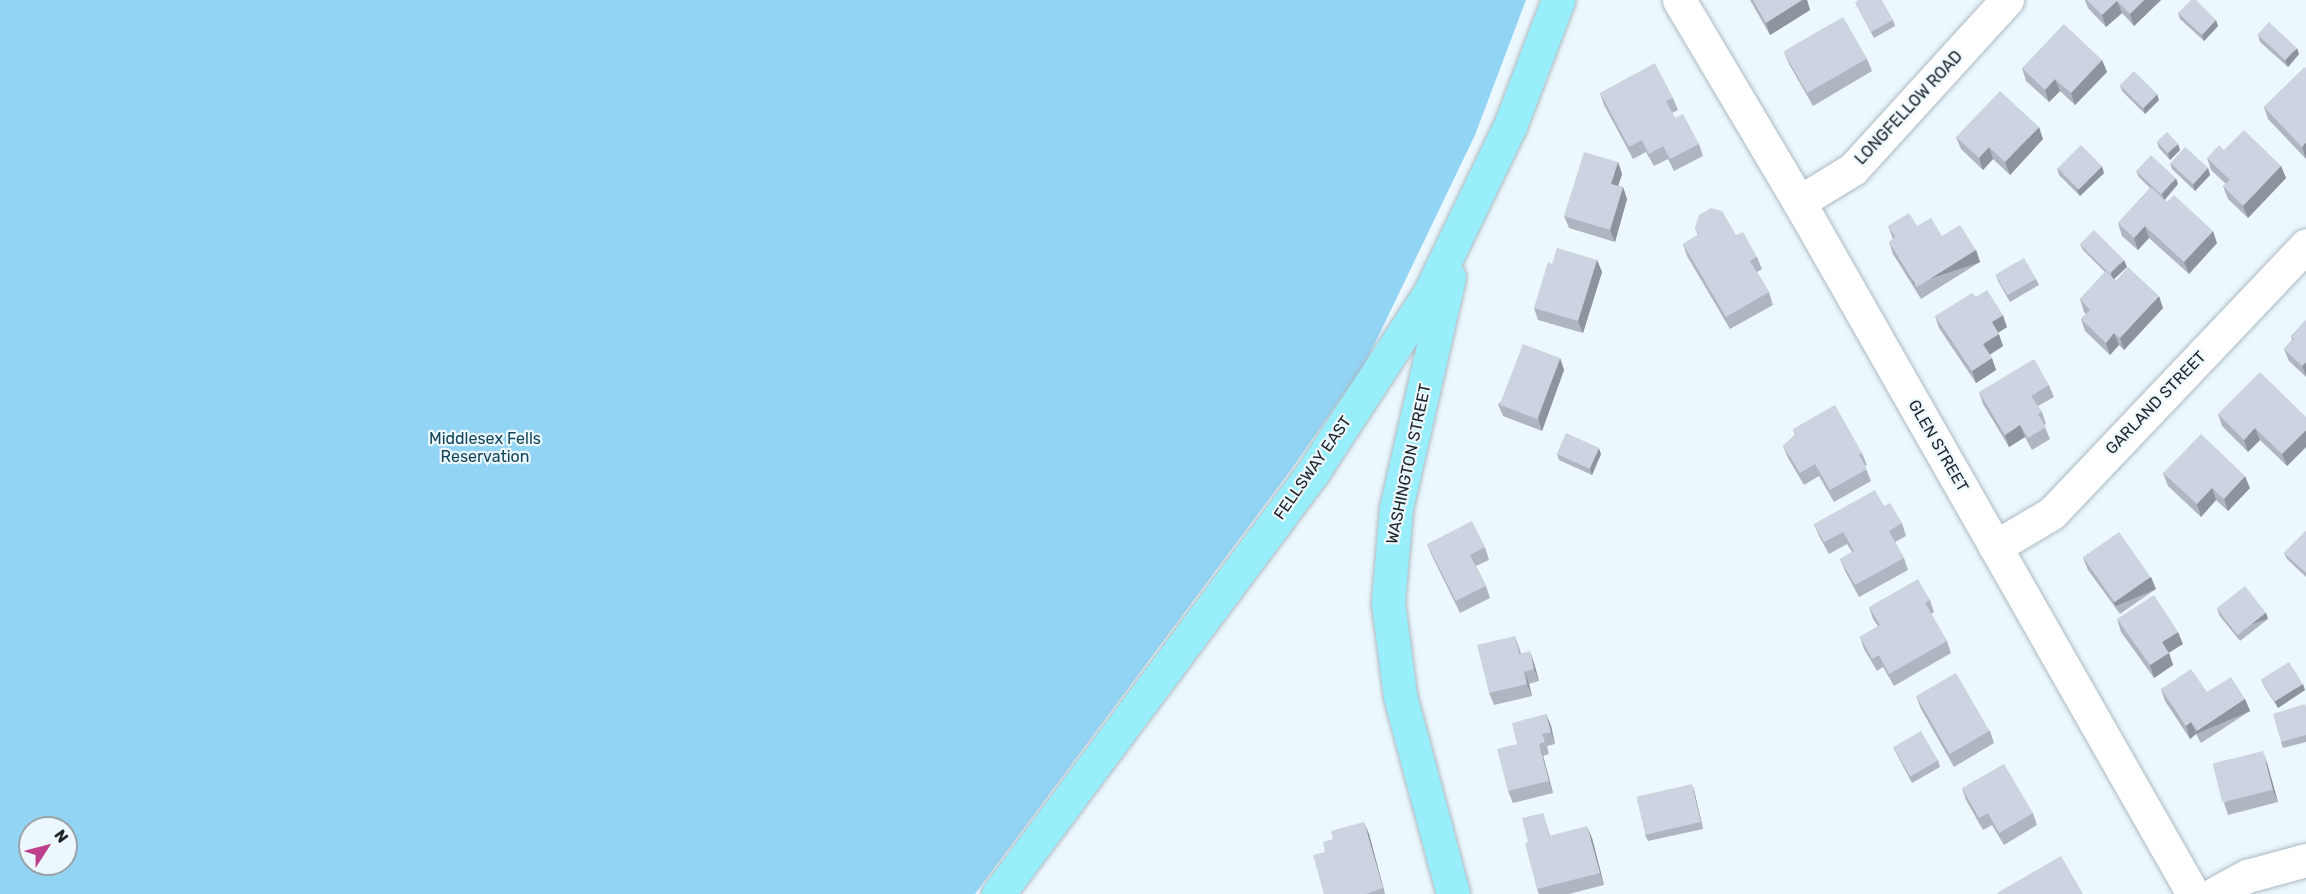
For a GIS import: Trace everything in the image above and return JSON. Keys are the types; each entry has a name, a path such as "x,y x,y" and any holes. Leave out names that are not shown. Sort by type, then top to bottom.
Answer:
{"main road":[{"name":"FELLSWAY EAST","path":"998,894 1313,472 1429,294 1456,244 1518,107 1558,0"},
{"name":"WASHINGTON STREET","path":"1453,894 1400,696 1388,603 1396,509 1456,244"}],"street":[{"name":"GLEN STREET","path":"1679,0 1799,202 2193,894"},
{"name":"LONGFELLOW ROAD","path":"1799,202 1853,169 2007,0"},
{"name":"GARLAND STREET","path":"1995,547 2052,513 2306,245"},
{"path":"2214,894 2247,876 2306,860"}],"green space":[{"name":"Middlesex Fells Reservation","path":"0,0 1526,0 1475,135 1365,364 1293,467 975,894 0,894"}],"building":[{"path":"1753,0 1802,0 1766,23"},
{"path":"1882,0 1893,20 1871,32 1855,2"},
{"path":"2087,0 2144,0 2130,14 2117,1 2102,15"},
{"path":"2191,0 2196,0 2216,20 2202,35 2178,13"},
{"path":"1843,17 1867,59 1807,93 1783,52"},
{"path":"2269,22 2297,48 2285,60 2257,34"},
{"path":"2064,24 2102,60 2071,93 2055,79 2045,90 2022,68"},
{"path":"1655,63 1673,98 1666,101 1675,118 1683,114 1699,144 1670,159 1663,146 1649,154 1642,140 1629,147 1600,93"},
{"path":"2305,67 2306,142 2302,147 2264,107"},
{"path":"2134,71 2157,94 2143,108 2120,85"},
{"path":"2000,91 2039,127 2005,162 1989,147 1979,158 1956,137"},
{"path":"2244,130 2281,166 2243,206 2223,186 2230,180 2207,158 2219,145 2224,150"},
{"path":"2167,132 2178,144 2168,153 2157,142"},
{"path":"2081,145 2102,166 2079,190 2058,168"},
{"path":"2185,147 2208,168 2193,184 2170,163"},
{"path":"1584,152 1618,162 1611,184 1623,187 1610,230 1564,216"},
{"path":"2151,155 2176,178 2161,194 2136,171"},
{"path":"2151,187 2167,202 2174,195 2213,231 2184,262 2145,226 2134,238 2118,223"},
{"path":"1711,208 1722,211 1736,235 1743,232 1757,257 1750,261 1769,292 1726,317 1683,244 1699,234 1695,228 1699,215"},
{"path":"1909,213 1917,226 1931,218 1942,236 1960,225 1976,250 1917,287 1889,242 1895,237 1888,226"},
{"path":"2094,230 2124,260 2110,274 2080,244"},
{"path":"1557,248 1597,260 1578,321 1534,308 1548,262 1552,264"},
{"path":"2024,258 2036,279 2007,295 1995,274"},
{"path":"2128,267 2159,296 2120,338 2114,333 2106,343 2081,319 2090,310 2080,299 2106,271 2116,281"},
{"path":"1987,290 2003,315 1992,322 1999,334 1983,344 1992,358 1972,371 1935,316 1972,293 1976,297"},
{"path":"2306,320 2306,362 2302,366 2284,349 2294,339 2291,336"},
{"path":"1523,344 1560,358 1537,419 1500,405"},
{"path":"2034,359 2049,385 2031,396 2042,412 2038,414 2046,427 2028,438 2020,425 2005,435 1979,392"},
{"path":"2260,372 2306,417 2306,430 2282,454 2255,428 2244,440 2218,414"},
{"path":"1835,405 1862,453 1859,455 1867,469 1830,490 1815,464 1800,473 1783,446 1796,435 1793,429"},
{"path":"1566,433 1599,448 1590,469 1557,454"},
{"path":"2201,434 2245,476 2224,499 2212,488 2197,504 2163,473"},
{"path":"1875,490 1884,506 1890,503 1902,523 1889,531 1904,558 1855,585 1840,559 1854,551 1843,532 1824,542 1814,524"},
{"path":"1472,521 1485,547 1470,555 1486,586 1456,601 1427,544"},
{"path":"2306,531 2306,573 2284,553"},
{"path":"2119,532 2151,577 2115,602 2083,557"},
{"path":"1918,579 1930,600 1925,603 1947,641 1889,674 1879,655 1872,659 1860,637 1880,625 1869,607"},
{"path":"2245,586 2266,613 2238,635 2217,608"},
{"path":"2154,595 2178,632 2162,642 2169,653 2150,665 2117,619"},
{"path":"1515,636 1519,654 1530,651 1534,669 1524,672 1527,684 1489,693 1477,645"},
{"path":"2289,662 2303,684 2275,702 2261,679"},
{"path":"2191,669 2207,692 2231,677 2245,699 2197,731 2191,722 2186,726 2161,689"},
{"path":"1956,673 1990,731 1950,754 1916,696"},
{"path":"2305,704 2306,735 2281,742 2273,714"},
{"path":"1546,714 1551,732 1542,734 1545,742 1539,744 1549,781 1508,791 1497,749 1517,744 1512,723"},
{"path":"1921,731 1938,760 1910,776 1893,747"},
{"path":"2263,751 2273,790 2222,802 2213,764"},
{"path":"2004,764 2033,813 1999,833 1988,813 1979,818 1962,788"},
{"path":"1692,784 1701,822 1645,835 1636,797"},
{"path":"1543,813 1549,836 1587,826 1600,873 1537,889 1525,843 1528,842 1522,818"},
{"path":"1364,822 1383,888 1366,894 1324,894 1313,855 1325,852 1323,842 1333,839 1331,831"},
{"path":"2061,856 2083,894 1997,893"}]}
